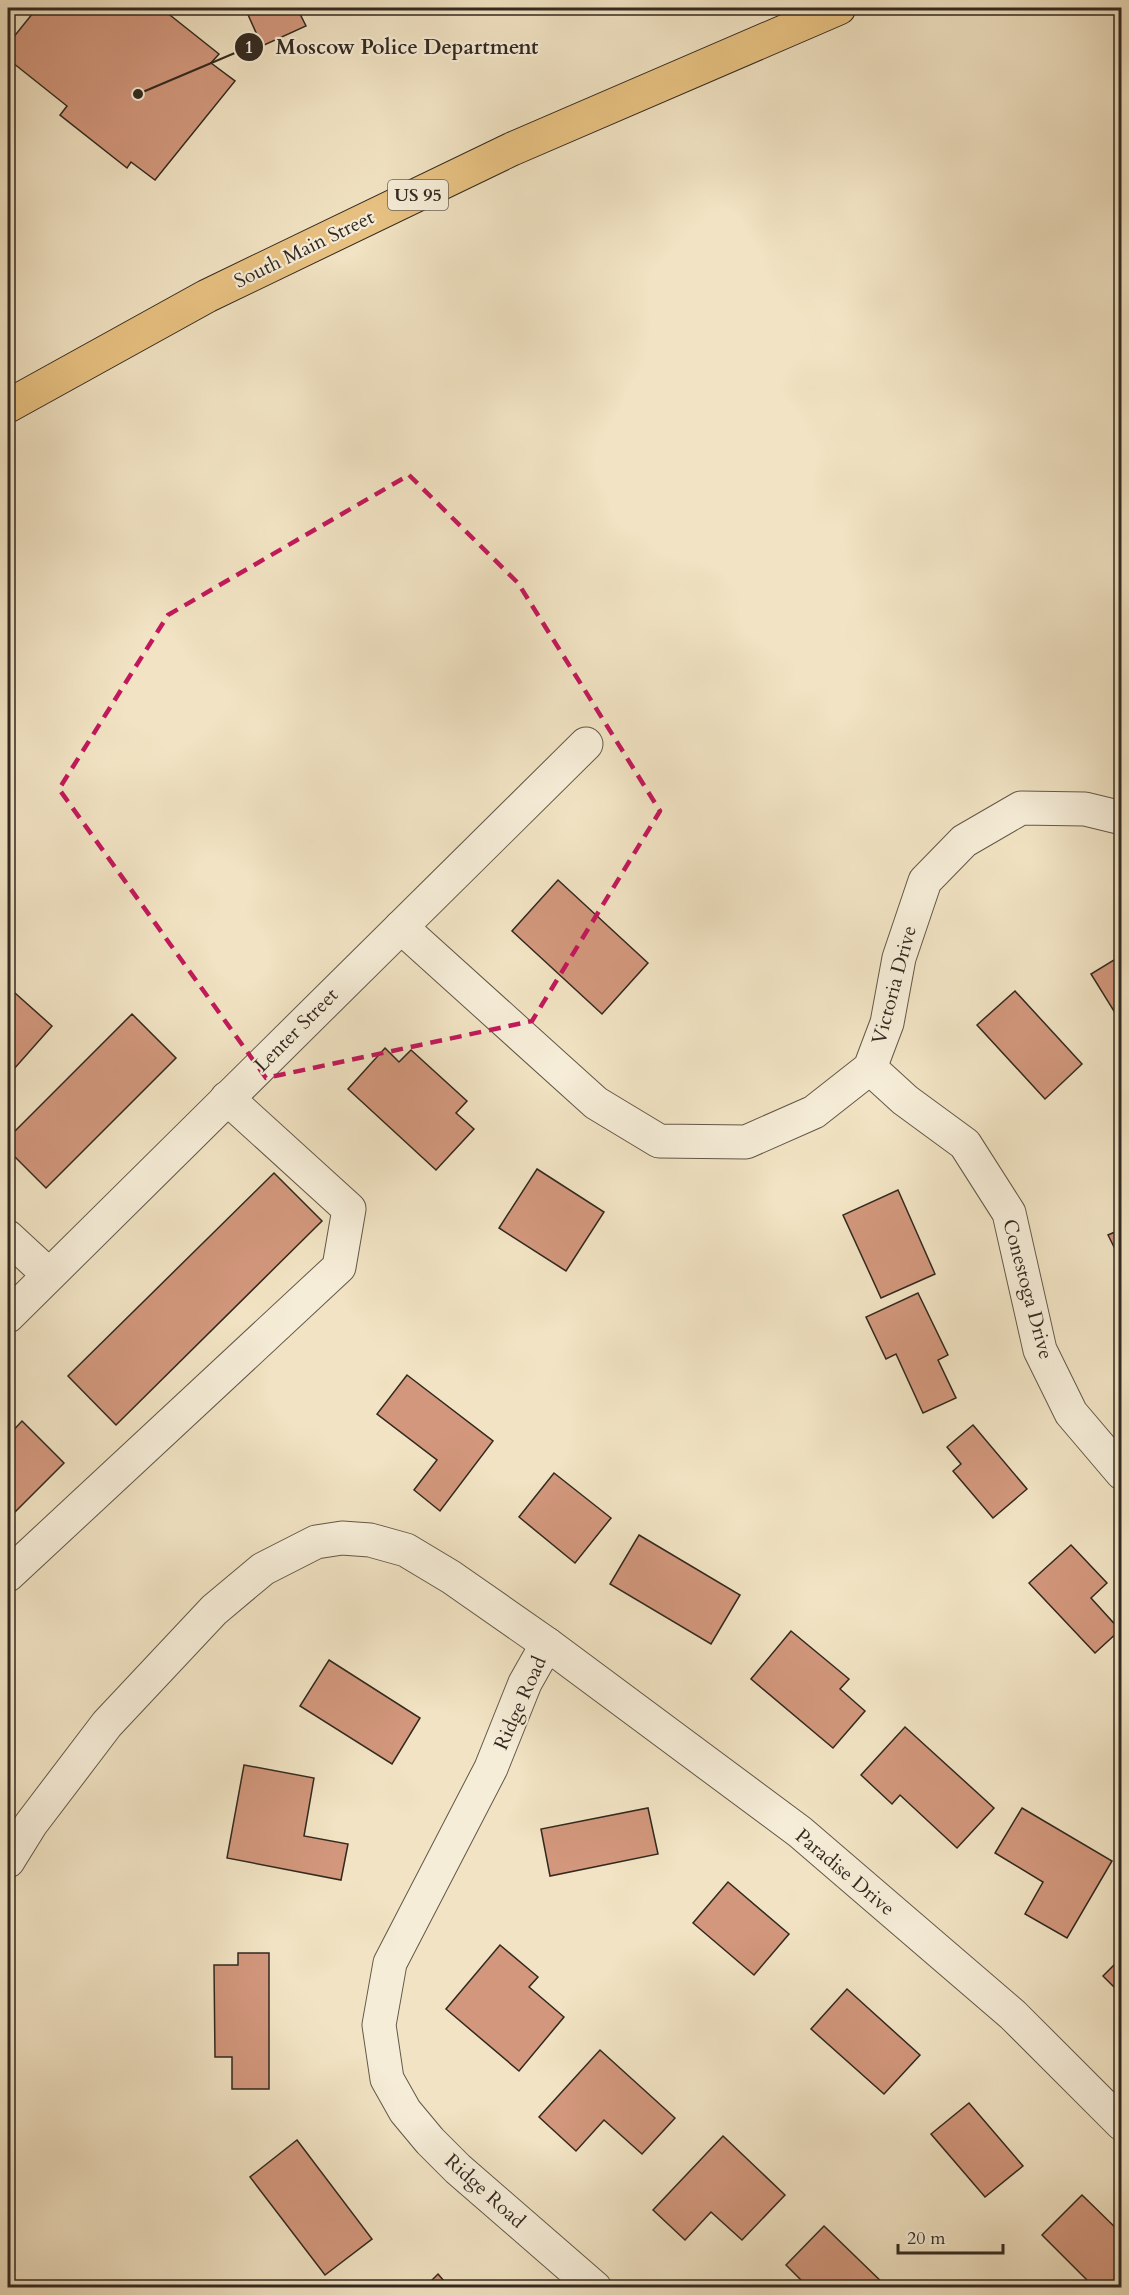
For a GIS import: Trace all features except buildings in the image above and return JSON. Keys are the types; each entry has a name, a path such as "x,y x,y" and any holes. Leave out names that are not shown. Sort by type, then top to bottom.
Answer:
{"highway":[{"name":"South Main Street","path":"8,406 207,296 480,165 839,8"}],"street":[{"name":"Lenter Street","path":"8,1316 586,744"},
{"name":"Victoria Drive","path":"401,927 596,1103 659,1142 746,1142 814,1112 870,1068 887,1023 899,958 925,881 964,841 1021,808 1085,810 1122,818"},
{"name":"Conestoga Drive","path":"870,1068 905,1100 965,1144 1009,1213 1040,1350 1071,1413 1122,1473"},
{"path":"8,1575 339,1267 349,1209 227,1098"},
{"path":"8,1237 48,1274"},
{"name":"Ridge Road","path":"8,1861 31,1824 107,1724 214,1610 262,1569 316,1542 342,1538 370,1540 406,1550 451,1577 547,1644 525,1683 491,1768 390,1963 379,2025 387,2079 405,2111 458,2169 595,2288"},
{"name":"Paradise Drive","path":"547,1644 800,1832 1012,2015 1122,2124"}],"highlighted area":[{"path":"409,475 518,583 660,811 532,1021 266,1078 59,789 168,615"}],"place":[{"name":"Moscow Police Department","path":"138,94"}]}
